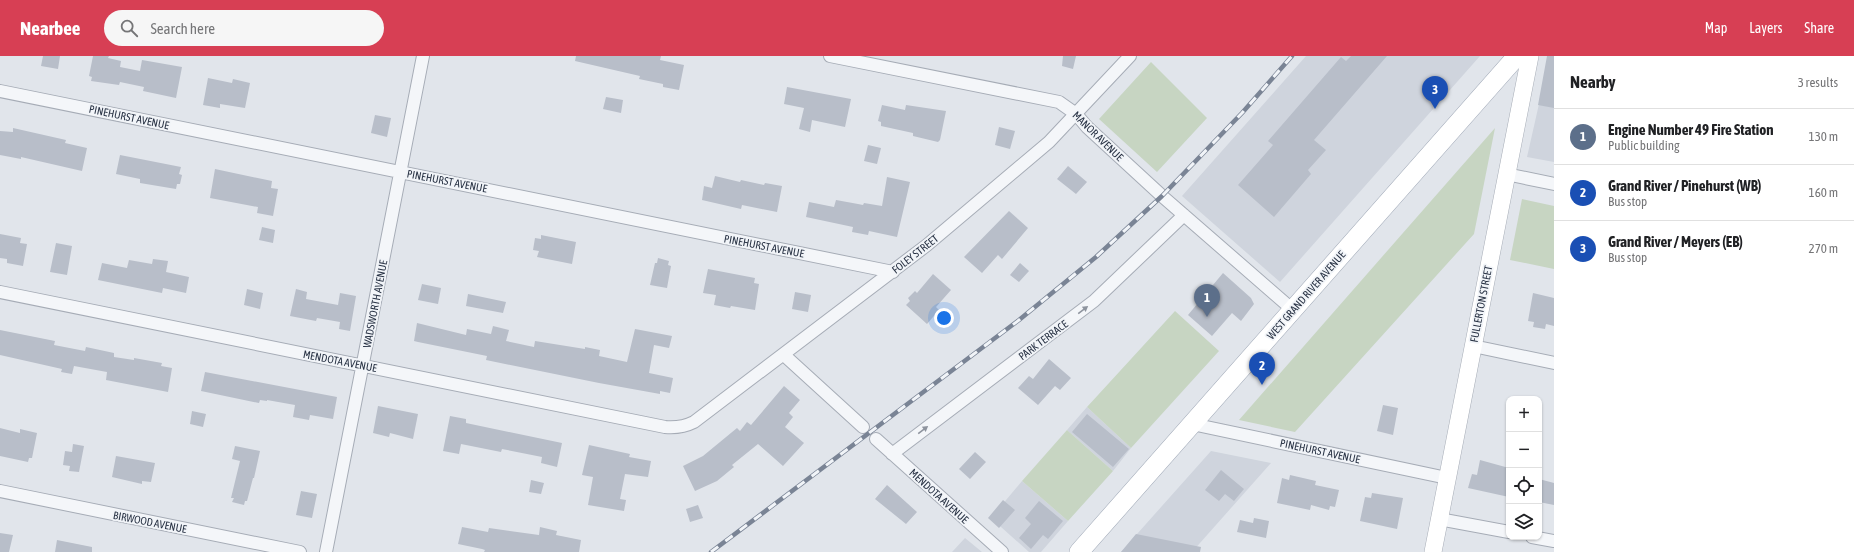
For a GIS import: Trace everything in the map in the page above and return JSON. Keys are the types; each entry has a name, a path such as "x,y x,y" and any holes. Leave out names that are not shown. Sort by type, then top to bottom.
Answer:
{"main road":[{"name":"WEST GRAND RIVER AVENUE","path":"1079,552 1517,56"}],"street":[{"name":"WADSWORTH AVENUE","path":"326,552 423,56"},
{"name":"MANOR AVENUE","path":"830,56 1059,102 1076,114 1087,127 1184,215 1293,310"},
{"name":"FOLEY STREET","path":"680,427 694,422 893,272 933,240 1049,142 1130,56"},
{"name":"FULLERTON STREET","path":"1433,552 1530,56"},
{"name":"PINEHURST AVENUE","path":"0,90 893,272"},
{"path":"1506,174 1554,184"},
{"name":"PARK TERRACE","path":"892,454 1094,301 1184,215"},
{"name":"MENDOTA AVENUE","path":"0,292 658,425 680,427"},
{"path":"1473,346 1554,363"},
{"path":"784,355 863,427"},
{"name":"PINEHURST AVENUE","path":"1192,424 1447,478"},
{"name":"MENDOTA AVENUE","path":"876,439 1002,552"},
{"name":"BIRWOOD AVENUE","path":"0,491 300,552"},
{"path":"1439,519 1506,531"},
{"path":"1542,539 1554,541"}],"shaded area":[{"path":"1306,56 1480,56 1280,282 1182,196"},
{"path":"1554,63 1554,162 1527,157 1546,73"},
{"path":"1087,407 1131,448 1113,471 1067,430"},
{"path":"1211,451 1271,463 1192,552 1121,552"},
{"path":"1022,481 1068,521 1041,552 1029,552 991,518"},
{"path":"965,538 982,552 952,552"}],"green space":[{"path":"1151,62 1207,118 1157,172 1099,119"},
{"path":"1495,128 1474,234 1295,432 1239,420"},
{"path":"1522,199 1554,206 1554,269 1510,260"},
{"path":"1175,311 1219,351 1131,448 1087,407"},
{"path":"1067,430 1113,471 1068,521 1022,481"}],"building":[{"path":"43,56 60,56 58,69 41,66"},
{"path":"93,56 109,56 108,58 121,61 120,67 140,71 142,60 182,67 176,98 143,91 144,87 120,82 119,85 91,81 92,77 89,76"},
{"path":"576,56 661,56 660,60 684,65 679,90 663,87 663,84 639,79 640,76 575,61"},
{"path":"1063,56 1076,56 1073,69 1062,66"},
{"path":"1351,56 1387,56 1314,140 1326,150 1308,170 1311,174 1274,217 1238,185 1273,145 1268,141 1341,57 1346,61"},
{"path":"1547,56 1554,56 1554,108 1538,105"},
{"path":"208,78 232,83 233,79 250,83 245,108 220,104 220,108 203,105"},
{"path":"787,87 851,99 845,127 812,120 810,132 799,129 804,108 784,104"},
{"path":"606,97 623,100 621,113 603,109"},
{"path":"882,105 905,110 906,105 946,111 940,140 938,142 913,136 913,133 881,126 881,122 878,121"},
{"path":"375,115 391,118 387,137 371,133"},
{"path":"999,127 1015,131 1010,149 995,145"},
{"path":"13,128 66,140 65,143 87,148 82,171 21,157 21,159 0,155 0,131 13,132"},
{"path":"868,145 881,148 877,164 864,161"},
{"path":"120,155 181,167 179,174 182,175 180,184 177,184 176,189 140,183 140,179 116,174"},
{"path":"1068,166 1087,182 1076,194 1057,179"},
{"path":"215,169 272,181 271,188 278,189 273,216 257,213 258,207 210,198"},
{"path":"715,176 740,182 741,180 764,185 765,183 782,186 777,212 742,205 741,209 702,200 704,186 712,188"},
{"path":"887,177 910,182 897,237 869,231 868,235 852,232 853,227 806,217 809,202 834,207 836,200 863,205 864,203 882,206"},
{"path":"1009,211 1028,228 1002,259 998,255 982,273 964,257"},
{"path":"262,227 275,230 273,243 259,240"},
{"path":"0,234 21,238 20,243 27,244 23,266 7,263 7,259 0,258"},
{"path":"541,235 576,242 572,264 537,257 539,251 533,250 535,238 541,239"},
{"path":"56,243 72,246 67,275 50,272"},
{"path":"658,258 669,261 668,265 671,266 667,288 650,285 655,263 657,263"},
{"path":"153,259 168,261 166,272 189,277 186,293 163,288 162,293 98,280 102,263 127,268 129,260 152,264"},
{"path":"1020,263 1029,271 1019,282 1010,275"},
{"path":"708,269 755,278 754,283 759,284 755,310 714,305 716,295 703,293"},
{"path":"1223,273 1251,298 1254,304 1241,321 1232,313 1212,336 1188,315"},
{"path":"933,274 951,290 936,307 939,310 927,324 906,305 910,301 908,298 915,291 917,293"},
{"path":"422,284 441,288 438,304 418,300"},
{"path":"247,289 263,293 260,309 244,305"},
{"path":"296,289 307,292 306,299 338,305 340,293 356,296 350,331 339,329 340,322 317,318 316,321 290,316"},
{"path":"795,292 811,295 808,312 792,309"},
{"path":"1533,293 1554,298 1554,326 1546,324 1545,329 1533,327 1534,322 1528,321"},
{"path":"468,294 506,302 503,313 466,306"},
{"path":"417,323 466,335 467,329 491,334 493,326 509,330 506,341 534,347 535,341 585,349 585,347 600,350 599,356 627,362 635,329 672,336 669,348 654,345 649,373 673,378 670,393 660,391 660,394 599,383 486,360 487,356 414,341"},
{"path":"0,330 55,341 54,345 85,351 86,347 114,353 114,357 134,360 134,358 162,363 161,366 172,368 168,392 106,380 107,372 74,366 72,374 61,372 62,369 0,355"},
{"path":"1049,359 1071,378 1060,390 1055,386 1038,405 1018,388 1029,376 1033,379"},
{"path":"205,372 337,397 333,419 310,415 309,420 293,417 295,405 267,400 260,400 259,403 201,391"},
{"path":"784,386 800,400 789,413 793,417 785,427 804,443 783,466 758,444 732,465 734,467 717,481 695,491 683,466 703,456 737,428 740,431 747,422 751,425"},
{"path":"1383,405 1398,408 1393,435 1377,431"},
{"path":"378,406 418,414 413,439 390,433 389,437 373,433"},
{"path":"192,411 206,414 203,427 190,424"},
{"path":"1087,414 1129,449 1113,467 1072,432"},
{"path":"450,416 466,419 466,423 562,443 557,467 541,463 542,457 502,449 501,452 461,444 459,454 443,451"},
{"path":"0,428 20,433 20,429 37,433 32,458 29,458 28,462 0,456"},
{"path":"73,444 84,446 79,472 69,471 70,466 63,465 65,451 72,452"},
{"path":"589,445 630,454 629,457 651,461 648,477 625,474 620,499 626,500 624,511 588,505 593,477 582,475"},
{"path":"235,446 260,451 254,478 247,501 245,501 244,505 232,502 234,498 231,498 240,461 232,459"},
{"path":"975,452 986,462 970,479 959,469"},
{"path":"116,456 155,463 151,482 142,481 142,484 112,477"},
{"path":"1480,460 1506,467 1506,496 1468,488 1472,474 1477,475"},
{"path":"1221,470 1244,489 1234,501 1225,494 1219,501 1205,490"},
{"path":"1290,475 1316,481 1315,485 1339,490 1335,507 1330,506 1329,510 1311,505 1310,510 1277,503 1282,478 1289,480"},
{"path":"531,480 544,483 541,494 529,492"},
{"path":"1542,480 1554,483 1554,505 1542,503"},
{"path":"887,485 917,512 906,524 875,499"},
{"path":"301,491 317,494 312,518 296,515"},
{"path":"1372,493 1403,498 1397,529 1360,521 1365,497 1371,498"},
{"path":"1003,500 1015,510 999,528 988,518"},
{"path":"1039,501 1063,521 1048,539 1043,535 1031,549 1019,538 1031,524 1025,518"},
{"path":"698,505 703,518 690,522 686,509"},
{"path":"1254,518 1269,521 1266,538 1237,532 1240,520 1253,523"},
{"path":"462,527 488,532 489,528 539,535 540,527 557,531 556,535 581,540 579,552 484,552 485,550 482,549 458,544"},
{"path":"0,533 13,535 9,552 0,552"},
{"path":"1136,534 1201,547 1200,552 1121,552"},
{"path":"57,540 92,547 92,552 55,552"}],"railway":[{"path":"711,552 1019,320 1096,257 1162,196 1242,113 1292,56"}],"place":[{"name":"Grand River / Meyers (EB)","path":"1435,109"},
{"name":"Engine Number 49 Fire Station","path":"1207,317"},
{"name":"Grand River / Pinehurst (WB)","path":"1262,385"}]}
